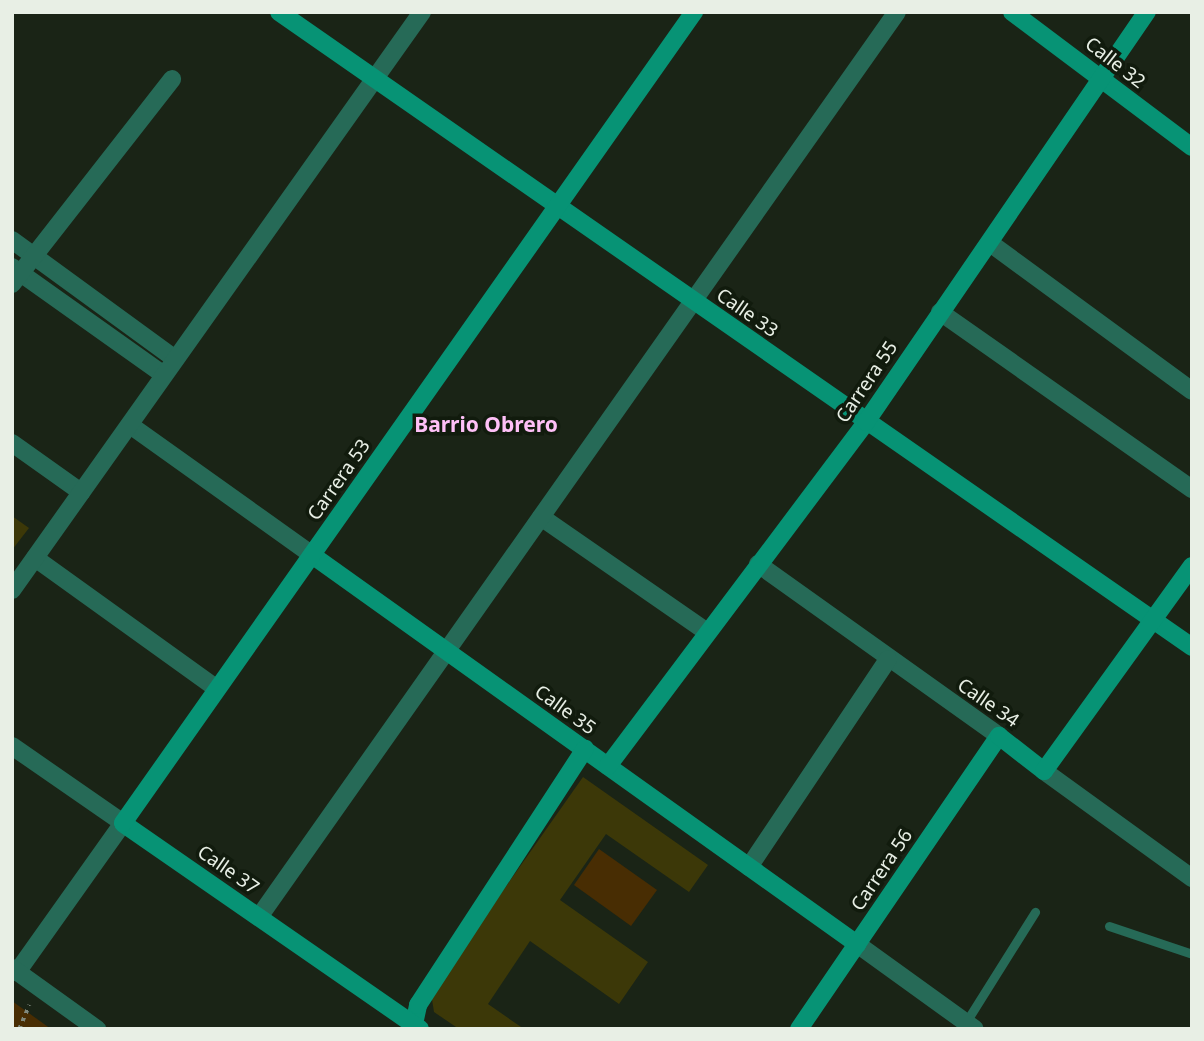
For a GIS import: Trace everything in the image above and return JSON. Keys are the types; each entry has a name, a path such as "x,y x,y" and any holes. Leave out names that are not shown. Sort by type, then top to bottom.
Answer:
{"street":[{"name":"Calle 33","path":"279,12 1192,647"},
{"path":"12,590 422,12"},
{"name":"Carrera 53","path":"15,970 123,823 694,12"},
{"path":"259,917 897,12"},
{"name":"Calle 32","path":"1012,12 1192,147"},
{"name":"Carrera 55","path":"608,766 866,422 1147,12"},
{"path":"164,375 15,274 34,256 172,79"},
{"path":"12,240 175,359"},
{"path":"990,243 1192,391"},
{"path":"940,312 1192,489"},
{"name":"Calle 35","path":"130,425 970,1026"},
{"path":"12,443 81,492"},
{"path":"541,517 707,632"},
{"path":"35,558 218,688"},
{"name":"Calle 34","path":"758,564 1192,878"},
{"path":"1044,771 1192,566"},
{"path":"749,867 888,659"},
{"name":"Carrera 56","path":"799,1029 999,736"},
{"name":"Calle 37","path":"12,746 416,1027"},
{"path":"416,1027 418,1005 584,750"},
{"path":"15,970 97,1029"}],"lane":[{"path":"970,1026 1035,912"},
{"path":"1109,926 1192,954"}],"path":[{"path":"19,1029 37,986"}],"shaded area":[{"path":"599,849 657,890 631,926 574,885"},
{"path":"12,1001 51,1029 12,1029"}],"building":[{"path":"12,516 29,528 12,550"},
{"path":"583,777 708,865 689,892 606,834 560,900 648,962 619,1004 530,941 488,1004 524,1029 459,1029 434,1012 431,993"}],"district":[{"name":"Barrio Obrero","path":"486,424"}]}
